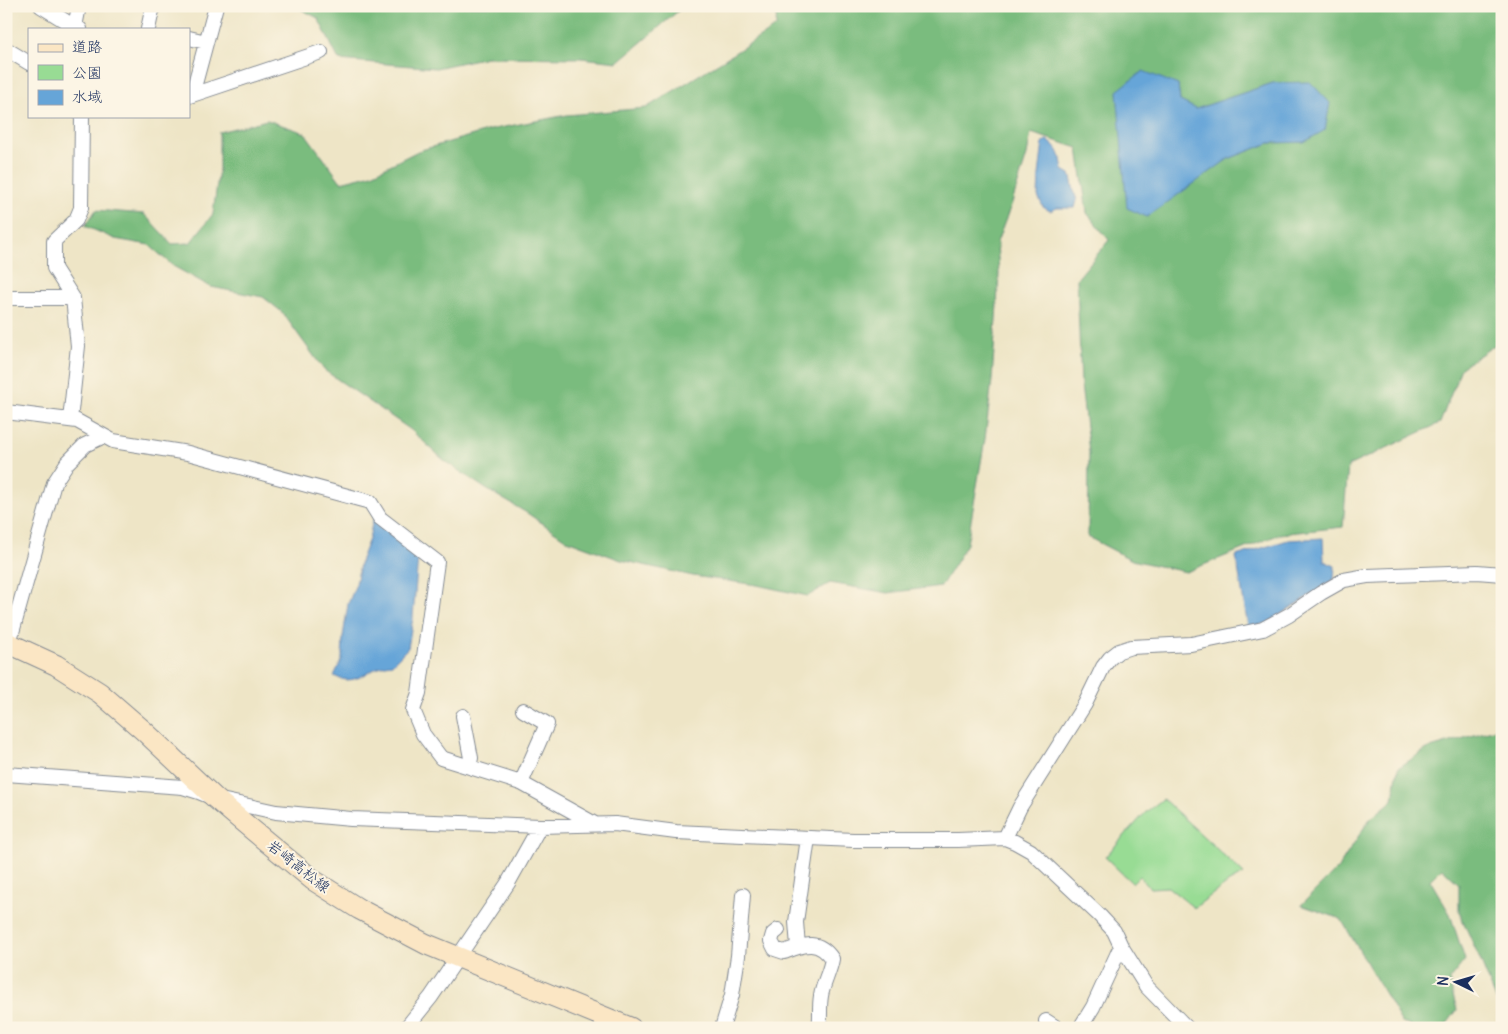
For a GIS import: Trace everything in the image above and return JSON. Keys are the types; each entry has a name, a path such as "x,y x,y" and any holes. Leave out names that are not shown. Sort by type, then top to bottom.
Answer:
{"main road":[{"name":"岩崎高松線","path":"8,643 56,665 100,693 144,731 216,799 313,880 359,909 426,944 631,1028"}],"street":[{"path":"41,6 77,28 79,6"},
{"path":"148,28 153,6"},
{"path":"190,95 216,6"},
{"path":"190,38 206,42"},
{"path":"6,49 28,61"},
{"path":"190,95 321,52"},
{"path":"70,420 78,346 73,298 54,268 54,241 76,220 81,208 82,118"},
{"path":"6,298 73,298"},
{"path":"6,412 77,421 113,441 188,453 370,502 380,518 436,562 419,693 413,710 423,734 441,758 521,783 595,824"},
{"path":"8,643 54,483 67,463 85,445 104,436"},
{"path":"1005,838 1020,807 1085,704 1103,666 1119,651 1131,647 1191,644 1263,629 1344,580 1367,576 1476,572 1502,574"},
{"path":"521,783 547,724 523,710"},
{"path":"463,716 471,758 469,766"},
{"path":"6,774 183,787 216,799 276,812 392,822 540,826 615,824 676,832 853,840 1005,838 1031,851 1054,871 1114,931 1146,986 1187,1028"},
{"path":"406,1028 432,997 508,883 540,826"},
{"path":"798,947 796,922 808,838"},
{"path":"722,1028 732,995 738,956 742,895"},
{"path":"778,930 772,934 771,941 775,948 784,952 798,947 815,945 826,949 832,959 820,998 819,1028"},
{"path":"1080,1028 1093,1006 1121,946"}],"green space":[{"path":"295,6 684,6 618,62 581,58 487,57 436,68 339,60 318,18"},
{"path":"777,6 1502,6 1502,340 1461,368 1440,423 1348,466 1343,527 1280,534 1186,572 1132,560 1088,537 1089,452 1081,385 1077,279 1109,240 1087,213 1078,148 1031,133 1027,155 997,242 999,274 992,380 985,439 967,544 941,586 888,593 830,583 808,596 757,585 693,576 621,560 567,540 446,462 411,430 324,370 282,312 263,297 211,287 173,266 149,245 115,239 85,226 96,210 144,214 172,244 190,243 213,214 219,169 219,132 267,120 305,133 341,182 372,174 418,151 494,129 567,115 646,108 776,27","holes":["1273,83 1304,142 1269,143 1228,159 1146,217 1178,85 1180,101 1196,109"]},
{"path":"1502,716 1502,1014 1459,912 1459,884 1442,868 1430,880 1450,914 1465,960 1449,980 1457,1010 1444,1028 1417,1028 1402,1023 1341,919 1301,905 1338,868 1369,820 1393,800 1398,768 1427,749 1495,729"},
{"path":"1163,799 1244,874 1229,882 1194,908 1168,887 1150,888 1139,876 1132,883 1105,857 1146,812"}],"water":[{"path":"1143,71 1178,85 1180,101 1196,109 1273,83 1310,82 1330,103 1325,130 1304,142 1269,143 1228,159 1147,217 1127,208 1117,91"},
{"path":"1047,140 1059,153 1063,170 1070,174 1077,200 1075,208 1057,208 1050,211 1043,207 1038,196 1043,142"},
{"path":"373,519 418,557 413,617 408,648 392,664 384,665 357,678 350,680 342,679 334,676 342,659 348,604 356,584"},
{"path":"1323,538 1324,561 1335,566 1334,580 1267,623 1248,627 1236,556 1288,540"}]}
